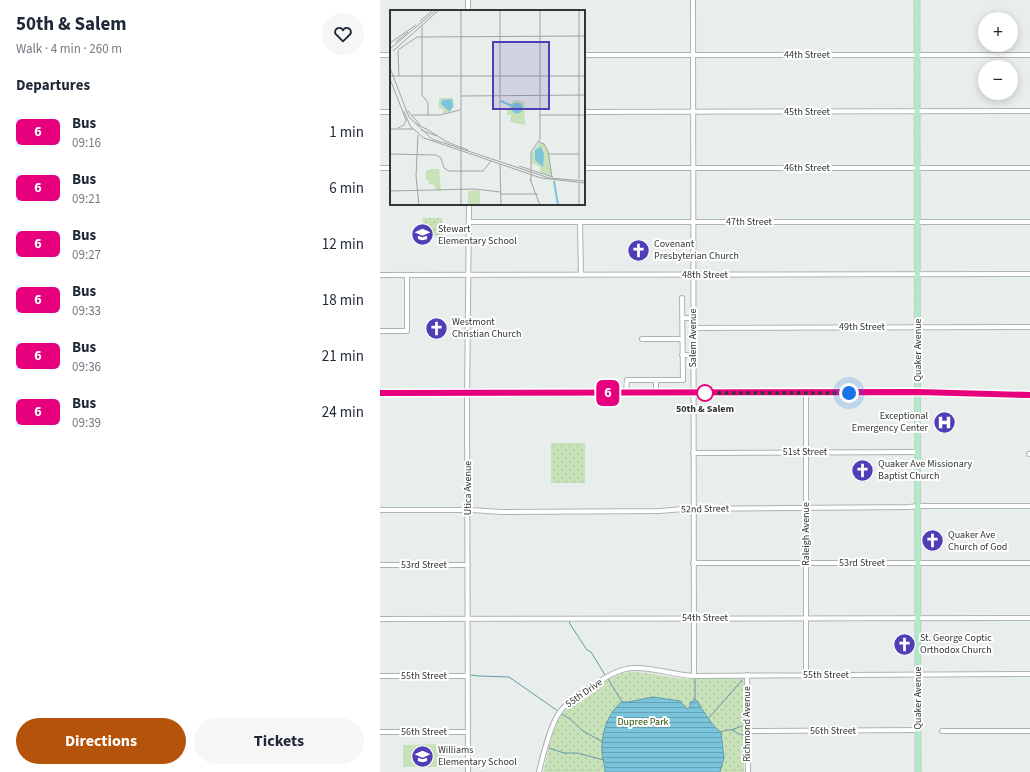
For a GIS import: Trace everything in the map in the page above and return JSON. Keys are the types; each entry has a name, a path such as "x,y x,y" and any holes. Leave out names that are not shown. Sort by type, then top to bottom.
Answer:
{"main road":[{"name":"Quaker Avenue","path":"917,0 918,772"},
{"path":"380,393 918,392 1030,395"}],"street":[{"name":"Salem Avenue","path":"693,0 694,676"},
{"name":"44th Street","path":"585,55 1030,55"},
{"name":"45th Street","path":"585,112 1030,111"},
{"name":"46th Street","path":"585,168 1030,168"},
{"name":"Utica Avenue","path":"468,772 469,205"},
{"name":"47th Street","path":"469,222 1030,222"},
{"path":"580,222 581,275"},
{"name":"48th Street","path":"380,275 1030,274"},
{"path":"380,331 407,331 407,275"},
{"path":"626,392 627,380 683,380 682,298"},
{"path":"682,318 693,318"},
{"name":"49th Street","path":"693,328 1030,327"},
{"path":"642,339 682,339"},
{"path":"682,355 693,355"},
{"path":"656,380 656,393"},
{"name":"Raleigh Avenue","path":"806,393 806,674"},
{"name":"51st Street","path":"693,453 918,452"},
{"name":"52nd Street","path":"380,510 468,510 501,512 650,511 806,507 1030,506"},
{"name":"53rd Street","path":"693,563 1030,563"},
{"name":"53rd Street","path":"380,565 468,565"},
{"name":"54th Street","path":"380,619 1030,618"},
{"name":"55th Street","path":"624,670 642,668 694,676 806,674 1030,674"},
{"name":"55th Drive","path":"539,772 553,723 562,708 571,700 607,676 624,670"},
{"name":"Richmond Avenue","path":"747,675 748,772"},
{"name":"55th Street","path":"380,676 468,676"},
{"name":"56th Street","path":"747,731 918,730"},
{"path":"942,731 1030,730"},
{"name":"56th Street","path":"380,732 468,732"}],"green space":[{"path":"423,218 442,218 442,236 423,236"},
{"path":"551,443 585,443 585,483 551,483"},
{"name":"Dupree Park","path":"632,672 688,679 722,677 742,679 744,682 744,772 543,772 554,729 562,714 568,707 609,679 617,675"},
{"path":"444,744 445,767 403,767 403,745"}],"water":[{"path":"653,697 680,701 687,709 690,707 690,703 695,699 697,701 713,725 721,732 724,758 720,772 605,772 602,746 606,725 612,712 622,702"}],"waterway":[{"path":"569,621 605,675"},
{"path":"471,675 509,677 558,711"},
{"path":"607,677 622,702"},
{"path":"695,678 695,699"},
{"path":"709,718 743,679"},
{"path":"560,713 570,719 583,731 603,742"},
{"path":"721,732 744,726"},
{"path":"732,730 744,735"},
{"path":"549,748 564,753 577,753 604,760"}],"bus line":[{"name":"6","path":"380,393 918,392 1030,395"}],"place":[{"name":"Stewart Elementary School","path":"422,235"},
{"name":"Covenant Presbyterian Church","path":"639,250"},
{"name":"Westmont Christian Church","path":"437,328"},
{"name":"50th & Salem","path":"705,393"},
{"name":"Exceptional Emergency Center","path":"944,422"},
{"name":"Quaker Ave Missionary Baptist Church","path":"862,470"},
{"name":"Quaker Ave Church of God","path":"933,541"},
{"name":"St. George Coptic Orthodox Church","path":"904,644"},
{"name":"Williams Elementary School","path":"422,756"}],"route":[{"path":"705,393 849,393"}]}
